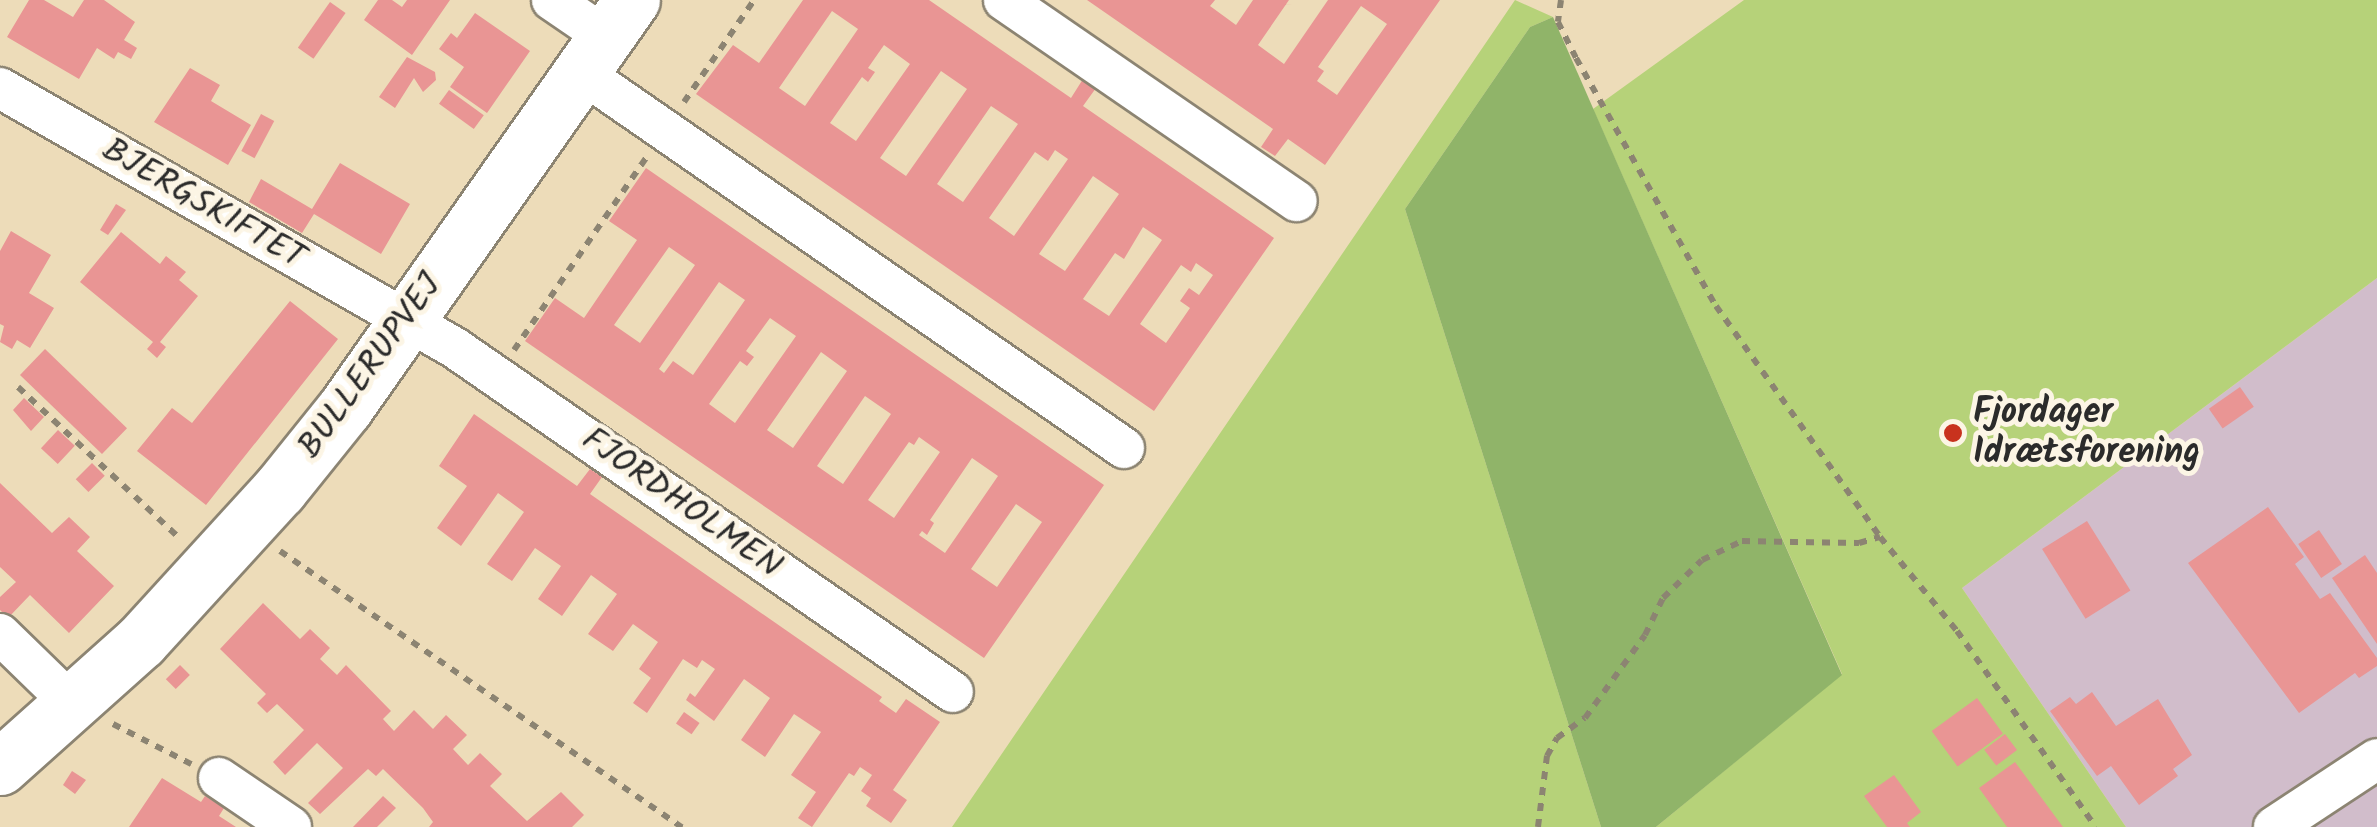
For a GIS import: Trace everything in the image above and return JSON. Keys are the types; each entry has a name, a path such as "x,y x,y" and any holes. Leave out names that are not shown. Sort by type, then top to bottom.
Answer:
{"street":[{"path":"552,0 607,37 665,130 1124,448"},
{"path":"1004,0 1297,202"},
{"name":"BULLERUPVEJ","path":"0,767 141,641 246,528 345,408 607,37"},
{"name":"BJERGSKIFTET","path":"0,88 406,322"},
{"name":"FJORDHOLMEN","path":"406,322 496,376 952,692"},
{"path":"0,634 72,704"},
{"path":"2274,827 2377,759"},
{"path":"219,778 290,827"}],"path":[{"path":"496,376 754,0"},
{"path":"1561,0 1558,22 1576,58 1716,306 1880,536 1958,631 2096,827"},
{"path":"18,386 210,567"},
{"path":"246,528 682,827"},
{"path":"1538,827 1547,756 1557,738 1585,718 1645,635 1663,598 1702,560 1742,541 1859,544 1880,536"},
{"path":"72,704 219,778"}],"shaded area":[{"path":"2377,278 2377,827 2126,827 1962,588"}],"green space":[{"path":"1515,0 1553,17 1530,27 1405,209 1601,827 952,827"},
{"name":"Fjordager Idrætsforening","path":"1744,0 2377,0 2377,278 1962,588 2126,827 1656,827 1842,674 1593,109"},
{"path":"1553,17 1842,675 1656,827 1601,827 1405,209 1530,27"}],"building":[{"path":"29,0 44,0 73,17 84,0 104,0 135,22 124,40 137,48 131,59 118,52 114,59 97,48 79,79 7,37"},
{"path":"378,0 392,0 402,7 407,0 450,0 412,55 364,20"},
{"path":"803,0 929,0 1071,98 1083,79 1096,88 1083,106 1274,238 1154,411 696,94 733,45 759,63","holes":["832,11 858,29 805,106 779,88","884,45 910,64 856,141 830,123 862,77 868,82 875,72 868,68","941,71 967,89 906,176 880,158","991,106 1018,124 963,202 937,184","1055,150 1068,159 1014,236 989,218 1035,152 1048,161","1093,176 1119,194 1065,271 1039,254","1143,227 1162,240 1109,316 1083,299 1115,253 1124,259","1196,263 1213,275 1199,295 1189,288 1180,301 1190,308 1166,343 1140,324 1181,265 1191,272"]},
{"path":"1087,0 1215,0 1210,6 1236,25 1253,0 1289,0 1258,45 1284,64 1328,0 1440,0 1325,165 1288,139 1275,156 1261,147 1273,129","holes":["1361,6 1387,24 1337,95 1317,81 1324,71 1318,67"]},
{"path":"330,2 346,13 313,59 298,48"},
{"path":"475,13 530,51 487,113 450,87 464,67 439,49 451,33 457,38"},
{"path":"407,57 435,72 436,80 423,92 414,78 395,108 379,97"},
{"path":"190,68 220,85 211,101 251,125 228,165 154,122"},
{"path":"449,90 484,115 474,129 439,104"},
{"path":"261,114 274,121 255,158 241,151"},
{"path":"340,163 410,204 381,254 314,214 302,233 249,202 261,179 312,209"},
{"path":"646,168 1104,485 984,658 525,341 555,298 584,318 637,240 609,221","holes":["669,247 695,265 640,343 614,325","719,282 745,300 693,375 673,361 664,373 659,369","770,318 796,336 735,423 709,404 740,361 747,366 754,357 746,351","821,352 847,371 793,448 767,430","865,396 891,414 843,484 817,466","919,437 940,452 894,518 868,500 909,442 914,445","972,458 998,476 945,553 919,535 922,531 927,535 934,523 930,520","1016,504 1042,522 997,587 971,569"]},
{"path":"116,204 126,210 108,235 100,230"},
{"path":"11,231 51,255 29,293 54,308 30,348 17,340 12,349 0,342 4,326 0,324 0,251"},
{"path":"121,232 160,264 166,256 186,272 179,280 198,296 160,342 166,347 157,358 147,349 153,342 80,282"},
{"path":"290,301 338,339 206,505 137,451 172,408 192,423"},
{"path":"45,349 127,428 102,454 20,375"},
{"path":"2240,387 2254,407 2223,428 2209,409"},
{"path":"24,398 44,417 31,431 13,410"},
{"path":"474,414 577,486 590,469 602,477 590,494 882,697 879,701 896,713 906,699 940,722 893,790 907,800 891,823 866,806 871,798 861,791 872,775 860,767 854,776 849,773 812,827 798,818 816,792 791,775 821,732 794,714 765,757 741,740 770,698 744,679 714,721 686,700 690,693 695,697 715,669 702,660 697,668 683,659 647,713 633,703 651,678 639,669 658,642 633,624 613,651 588,634 617,594 591,575 562,616 538,599 561,566 535,548 512,581 487,564 524,512 498,493 461,546 437,528 467,486 439,466"},
{"path":"58,430 75,446 58,464 41,448"},
{"path":"92,463 105,476 88,492 76,479"},
{"path":"0,483 52,533 69,517 90,537 77,551 114,586 69,633 30,595 8,618 0,610 0,597 16,582 0,567"},
{"path":"2268,507 2304,557 2295,564 2320,599 2330,593 2377,658 2377,666 2359,678 2355,673 2299,713 2188,563"},
{"path":"2087,521 2130,591 2086,619 2042,549"},
{"path":"2319,530 2342,564 2321,578 2298,544"},
{"path":"2365,555 2377,573 2377,644 2332,578"},
{"path":"263,603 300,639 310,629 330,648 320,659 337,675 346,665 391,711 383,719 394,731 414,710 433,729 446,715 467,735 453,749 468,765 480,753 502,774 490,786 527,821 561,792 584,815 572,827 429,827 433,822 423,808 383,769 376,776 368,769 320,814 308,803 343,768 317,743 285,775 273,762 304,730 277,704 267,713 257,703 266,694 220,649"},
{"path":"180,665 190,675 176,689 166,679"},
{"path":"2092,692 2116,726 2158,699 2192,755 2173,769 2178,776 2139,805 2111,766 2097,776 2050,711 2070,697 2076,704"},
{"path":"1977,698 2003,734 1958,767 1932,731"},
{"path":"684,712 700,723 692,734 676,723"},
{"path":"2005,734 2017,750 1996,766 1984,750"},
{"path":"2015,762 2063,827 2007,827 1979,788"},
{"path":"72,771 86,780 75,794 63,785"},
{"path":"1894,775 1921,812 1907,823 1910,827 1887,827 1864,796"},
{"path":"162,778 201,802 205,796 224,808 219,816 236,827 129,827"},
{"path":"383,796 396,808 377,827 353,827"}],"place":[{"name":"Fjordager Idrætsforening","path":"1953,433"}]}
